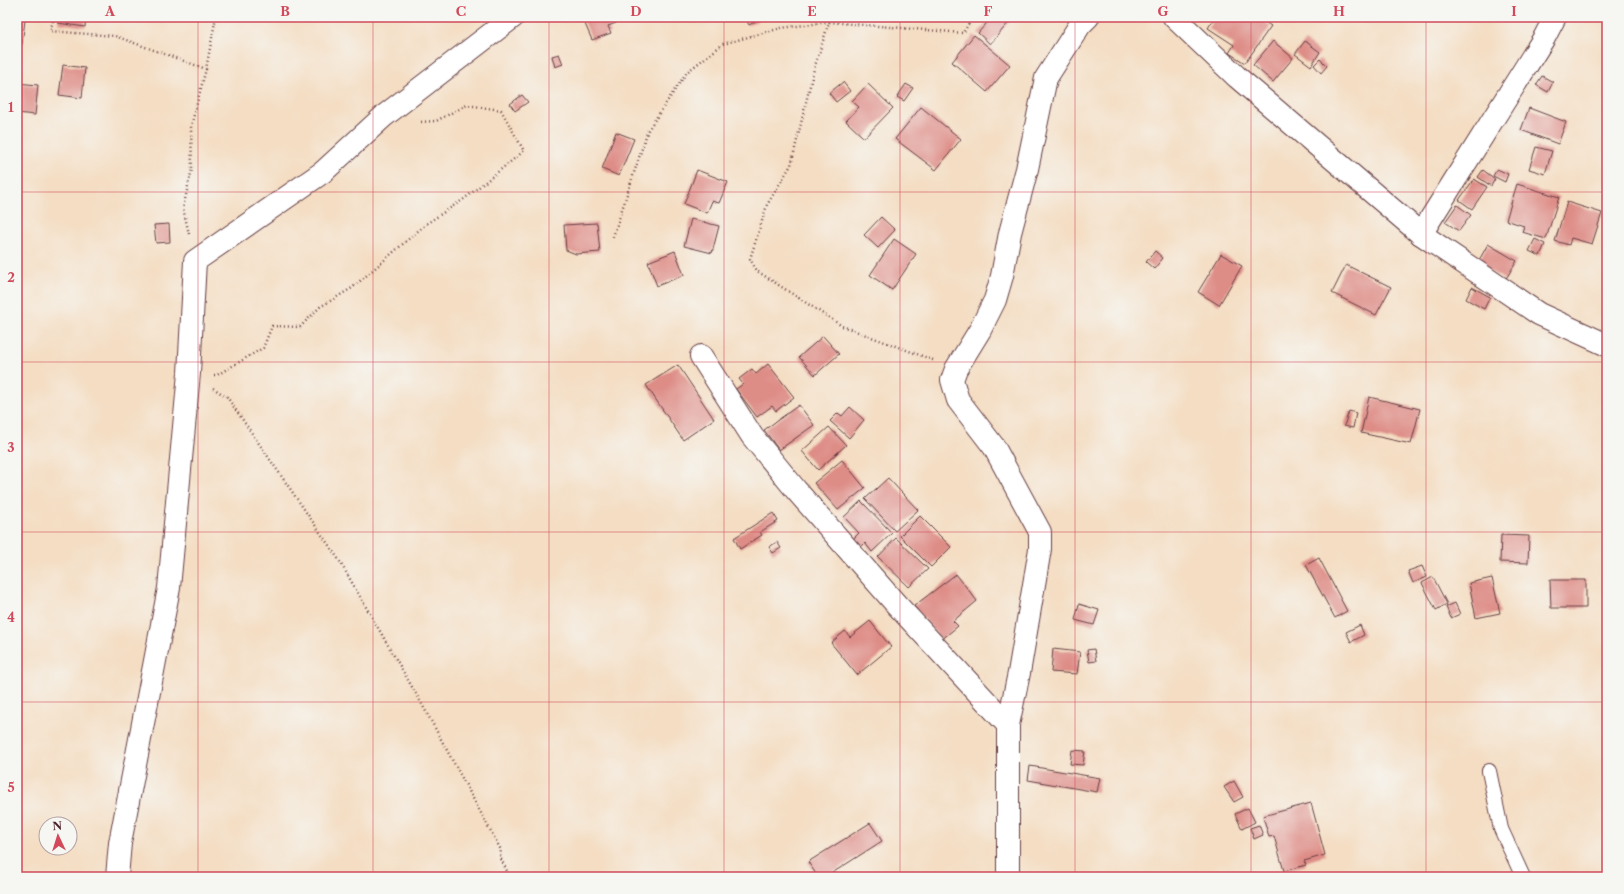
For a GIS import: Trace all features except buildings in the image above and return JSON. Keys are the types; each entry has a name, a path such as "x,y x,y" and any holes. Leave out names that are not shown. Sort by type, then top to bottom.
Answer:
{"street":[{"path":"117,877 120,843 169,588 189,373 195,261 323,172 384,116 513,17"},
{"path":"1008,877 1008,725 1019,673 1040,549 1040,532 994,447 958,400 952,380 956,370 980,330 999,288 1010,233 1027,169 1046,78 1080,24 1088,17"},
{"path":"1174,17 1237,77 1421,234 1539,314 1607,345"},
{"path":"1421,234 1544,38 1555,17"},
{"path":"701,356 752,436 796,490 896,604 1008,725"}],"lane":[{"path":"1488,771 1502,829 1523,877"}],"path":[{"path":"54,17 50,31 115,36 206,69"},
{"path":"195,261 183,208 192,169 191,126 206,69 216,17"},
{"path":"613,238 648,130 687,72 722,44 781,28 829,22 963,33 973,17"},
{"path":"829,22 814,69 791,165 767,205 750,259 757,271 842,326 906,348 956,370"},
{"path":"189,373 217,375 263,348 272,326 300,327 320,307 352,288 426,224 464,199 524,151 501,110 467,105 436,121 414,122"},
{"path":"189,373 227,397 339,560 438,733 501,850 500,857 510,877"}]}
